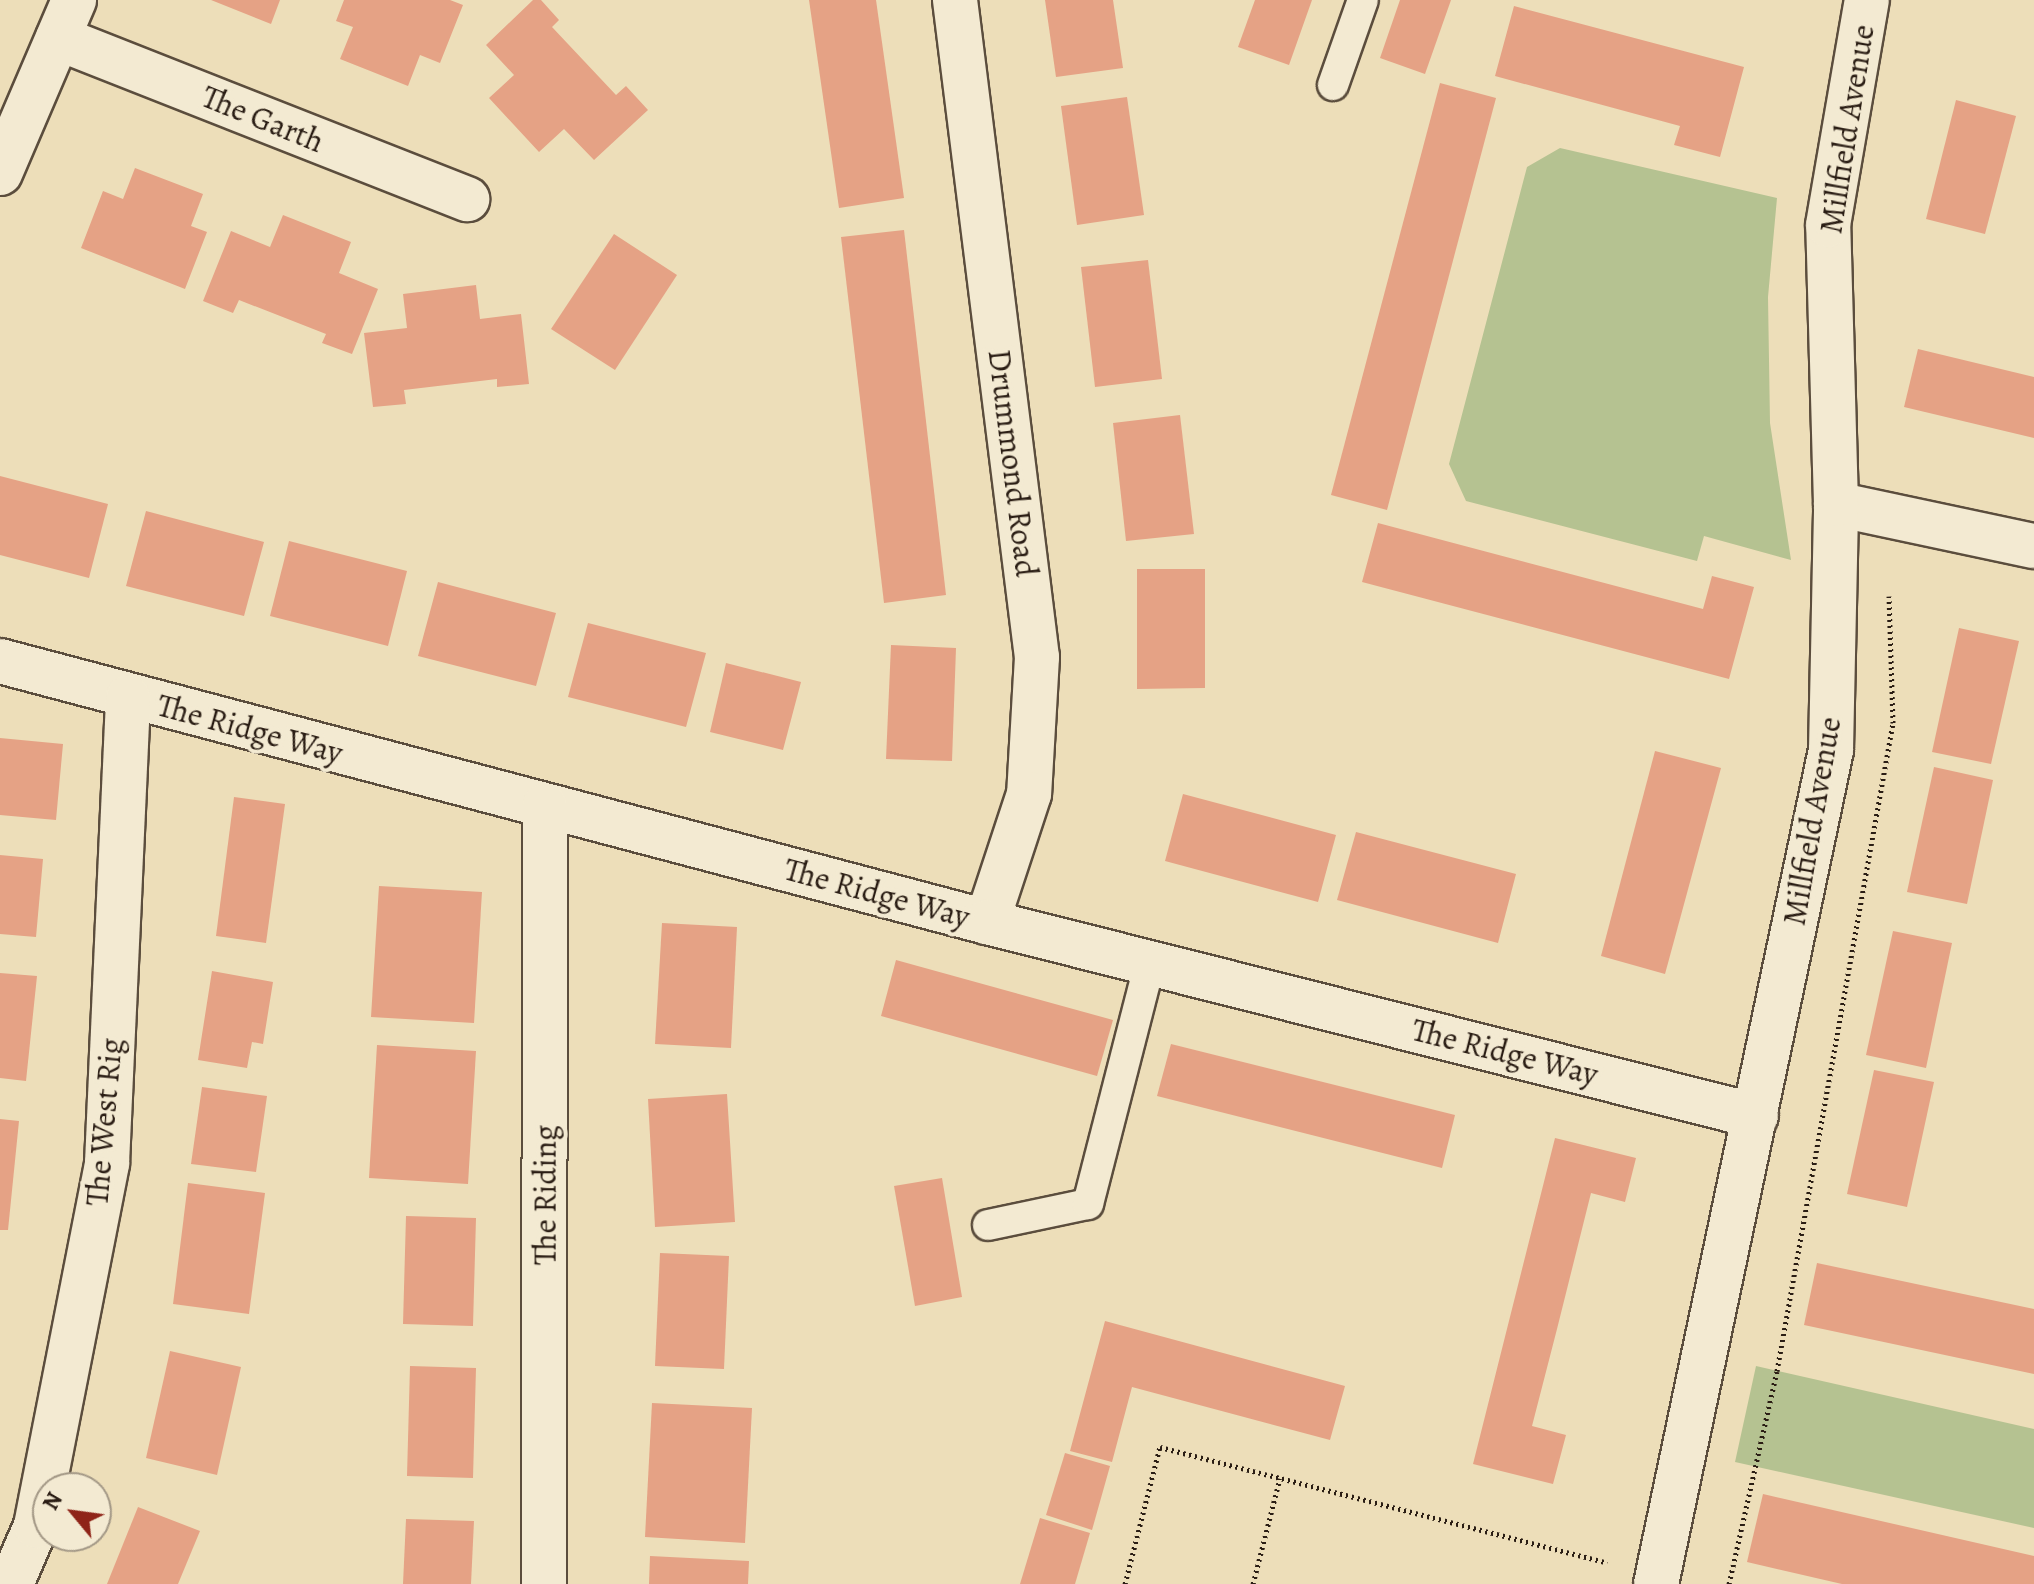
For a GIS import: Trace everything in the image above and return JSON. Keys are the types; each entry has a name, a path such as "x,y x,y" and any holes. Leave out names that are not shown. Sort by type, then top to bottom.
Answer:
{"street":[{"name":"Drummond Road","path":"955,0 1037,657 1029,794 987,922"},
{"name":"Millfield Avenue","path":"1656,1580 1831,750 1836,504 1828,225 1867,0"},
{"path":"0,173 66,19"},
{"name":"The Garth","path":"66,19 467,199"},
{"path":"1836,504 2034,546"},
{"name":"The Ridge Way","path":"0,661 987,922 1756,1116"},
{"name":"The West Rig","path":"11,1584 36,1526 107,1163 128,697"},
{"name":"The Riding","path":"544,1584 545,806"}],"lane":[{"path":"1333,85 1363,0"},
{"path":"988,1225 1088,1204 1150,962"}],"path":[{"path":"1729,1584 1777,1371 1893,723 1887,515"},
{"path":"1125,1584 1160,1447 1656,1580"},
{"path":"1253,1584 1280,1478"}],"green space":[{"path":"1560,148 1777,198 1768,297 1770,423 1791,560 1704,536 1697,561 1466,501 1449,464 1527,167"},
{"path":"1756,1366 2034,1429 2034,1528 1735,1462"}],"building":[{"path":"211,0 280,0 271,24"},
{"path":"344,0 450,0 463,5 440,63 420,55 408,86 340,59 353,27 336,21"},
{"path":"533,0 541,0 559,20 552,27 616,95 626,86 648,110 594,160 564,129 539,152 489,98 514,75 486,45"},
{"path":"809,0 876,0 904,198 839,208"},
{"path":"1045,0 1113,0 1123,68 1056,77"},
{"path":"1255,0 1312,0 1289,65 1238,47"},
{"path":"1400,0 1451,0 1425,74 1380,58"},
{"path":"1514,6 1744,67 1720,157 1674,145 1680,126 1495,76"},
{"path":"1440,83 1496,98 1387,510 1331,495"},
{"path":"1127,97 1144,215 1077,225 1061,106"},
{"path":"1956,100 2016,116 1985,234 1926,219"},
{"path":"135,168 203,194 191,226 207,232 185,289 81,248 103,191 123,199"},
{"path":"283,215 351,242 339,273 378,289 352,354 322,343 326,334 239,300 233,313 203,301 231,231 270,247"},
{"path":"904,230 946,595 884,603 841,237"},
{"path":"614,234 677,275 615,370 551,329"},
{"path":"1148,260 1162,379 1095,387 1081,267"},
{"path":"476,285 480,319 521,314 529,384 497,387 497,379 404,390 406,404 373,407 364,333 407,328 403,294"},
{"path":"1918,349 2034,377 2034,438 1904,407"},
{"path":"1180,415 1194,534 1126,541 1113,423"},
{"path":"0,476 108,504 89,578 0,555"},
{"path":"146,511 264,542 244,616 126,586"},
{"path":"1378,523 1703,609 1712,576 1754,587 1729,679 1362,582"},
{"path":"289,541 407,571 388,646 270,616"},
{"path":"1137,569 1205,569 1205,688 1137,689"},
{"path":"438,582 556,613 536,686 418,656"},
{"path":"588,623 706,653 686,727 568,697"},
{"path":"1959,628 2019,641 1991,764 1932,752"},
{"path":"891,645 956,648 952,761 886,759"},
{"path":"726,663 801,682 783,750 710,732"},
{"path":"0,738 63,744 56,820 0,815"},
{"path":"1655,751 1721,768 1665,974 1601,956"},
{"path":"1934,767 1993,780 1967,904 1907,892"},
{"path":"1183,794 1336,835 1318,902 1165,861"},
{"path":"234,797 285,804 266,943 216,936"},
{"path":"1356,832 1516,874 1498,943 1337,900"},
{"path":"0,855 43,859 36,937 0,934"},
{"path":"379,886 482,892 474,1023 371,1017"},
{"path":"662,923 737,927 731,1048 655,1044"},
{"path":"1893,931 1952,943 1926,1068 1866,1055"},
{"path":"896,960 1113,1020 1097,1076 881,1016"},
{"path":"212,971 273,982 263,1044 252,1042 247,1068 198,1060"},
{"path":"0,973 37,976 26,1081 0,1078"},
{"path":"1171,1044 1455,1115 1442,1168 1157,1096"},
{"path":"377,1045 476,1051 468,1184 369,1178"},
{"path":"1874,1070 1934,1082 1907,1207 1847,1194"},
{"path":"202,1087 267,1096 256,1172 191,1164"},
{"path":"727,1094 735,1222 655,1227 648,1099"},
{"path":"0,1119 19,1121 8,1230 0,1230"},
{"path":"1555,1138 1636,1158 1625,1202 1591,1193 1532,1426 1566,1435 1553,1484 1473,1464"},
{"path":"942,1178 962,1297 915,1306 894,1186"},
{"path":"188,1183 265,1193 249,1314 173,1304"},
{"path":"406,1216 476,1218 473,1326 403,1324"},
{"path":"660,1253 729,1256 724,1369 655,1366"},
{"path":"1817,1263 2034,1309 2034,1374 1804,1325"},
{"path":"1105,1321 1345,1386 1330,1440 1132,1387 1112,1462 1070,1451"},
{"path":"170,1351 241,1367 217,1475 146,1458"},
{"path":"410,1366 476,1368 473,1478 407,1476"},
{"path":"652,1403 752,1408 745,1543 645,1537"},
{"path":"1065,1453 1110,1466 1092,1530 1046,1515"},
{"path":"1763,1494 2034,1556 2034,1584 1842,1584 1747,1562"},
{"path":"138,1507 200,1531 178,1584 107,1584"},
{"path":"1040,1518 1090,1533 1075,1584 1020,1584"},
{"path":"406,1519 474,1521 471,1584 403,1584"},
{"path":"650,1556 749,1561 748,1584 649,1584"}]}
